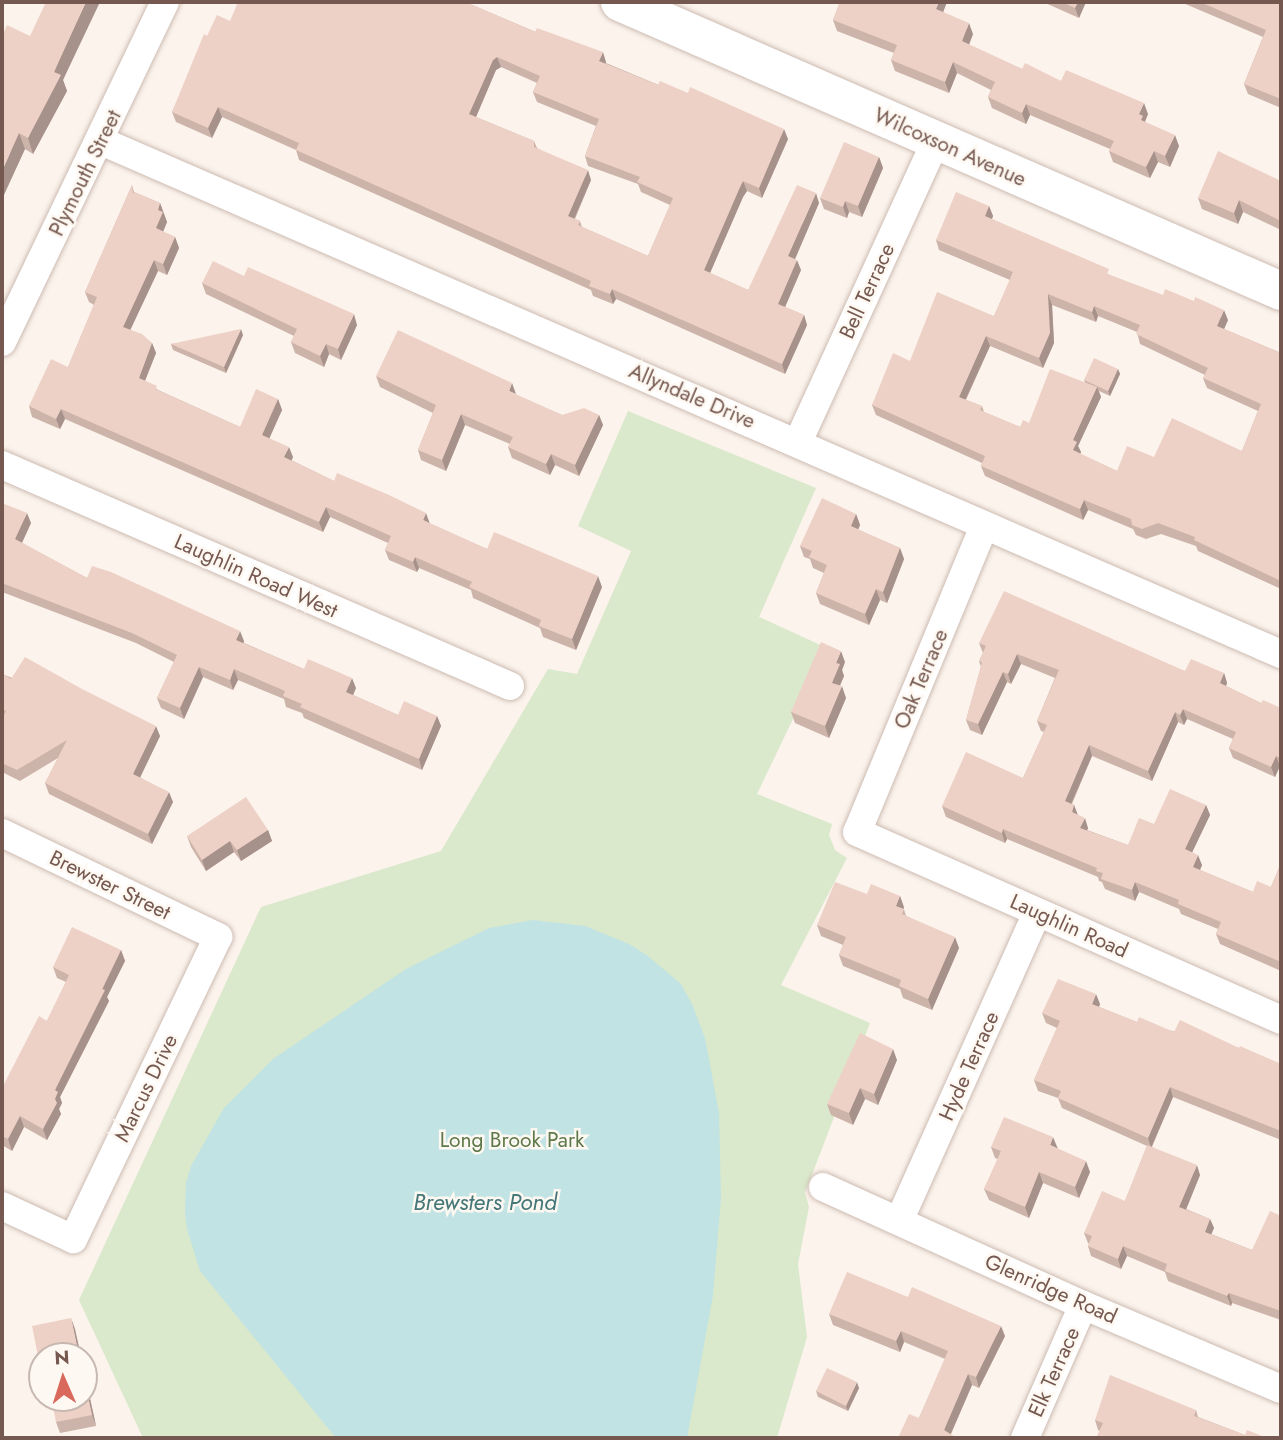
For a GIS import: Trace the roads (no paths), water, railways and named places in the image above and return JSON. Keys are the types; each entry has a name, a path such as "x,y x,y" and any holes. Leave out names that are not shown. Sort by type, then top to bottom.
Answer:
{"street":[{"name":"Plymouth Street","path":"2,342 101,141 165,2"},
{"name":"Wilcoxson Avenue","path":"620,2 1281,291"},
{"name":"Allyndale Drive","path":"101,141 1281,654"},
{"name":"Bell Terrace","path":"798,442 936,141"},
{"name":"Laughlin Road West","path":"2,465 510,686"},
{"name":"Oak Terrace","path":"857,832 984,526"},
{"name":"Brewster Street","path":"2,832 218,937"},
{"name":"Laughlin Road","path":"857,832 1281,1020"},
{"name":"Hyde Terrace","path":"900,1219 1037,913"},
{"name":"Marcus Drive","path":"2,1206 73,1239 218,937"},
{"name":"Glenridge Road","path":"822,1187 900,1219 1083,1305 1281,1389"},
{"name":"Elk Terrace","path":"1025,1438 1083,1305"}],"water":[{"name":"Brewsters Pond","path":"533,920 585,926 629,944 648,956 681,984 705,1038 719,1113 721,1198 713,1295 687,1438 336,1438 200,1271 187,1229 185,1212 186,1183 191,1166 224,1108 273,1059 406,969 489,928"}],"park label":[{"name":"Long Brook Park","path":"512,1140"}]}
